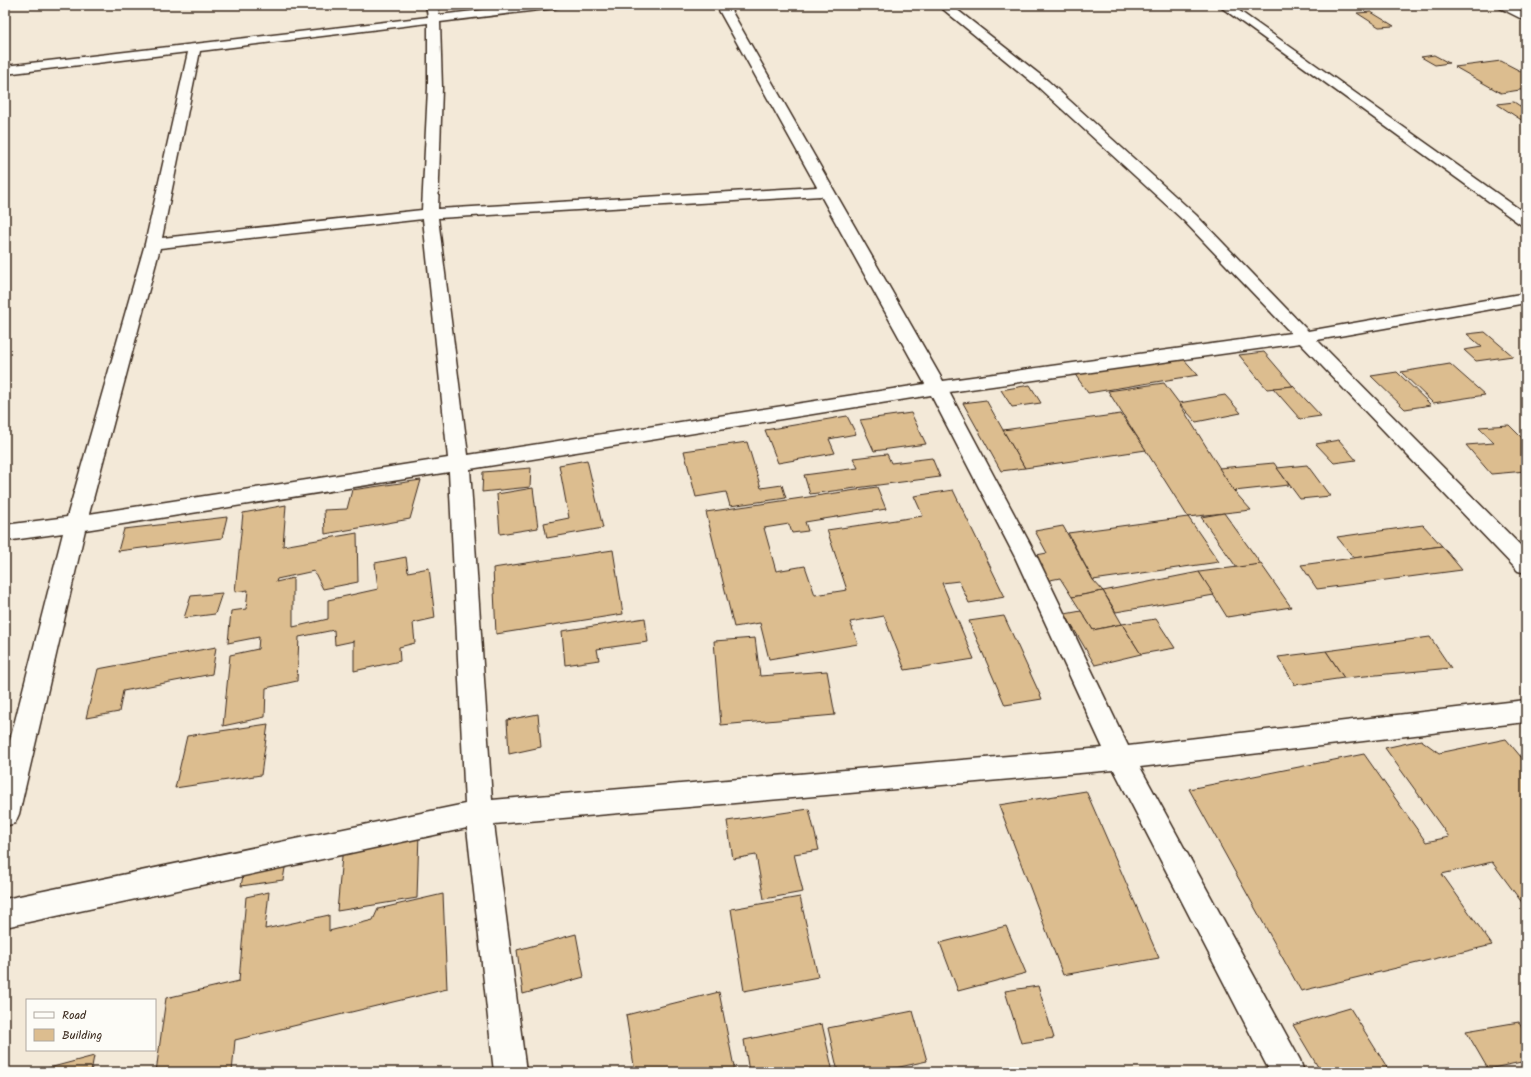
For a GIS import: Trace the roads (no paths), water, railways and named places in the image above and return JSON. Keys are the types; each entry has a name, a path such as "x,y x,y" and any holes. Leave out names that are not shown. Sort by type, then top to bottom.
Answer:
{"street":[{"path":"5,70 195,47 433,12 555,5"},
{"path":"722,5 825,191 938,388 1026,557 1121,758 1288,1072"},
{"path":"944,5 1043,84 1190,218 1526,565"},
{"path":"1224,5 1526,221"},
{"path":"1502,5 1526,18"},
{"path":"433,12 435,88 430,214 459,464 479,813 510,1072"},
{"path":"5,814 76,524 153,244 195,47"},
{"path":"153,244 430,214 825,191"},
{"path":"5,533 76,524 938,388 1304,337 1526,298"},
{"path":"5,913 479,813 1121,758 1526,711"}]}
